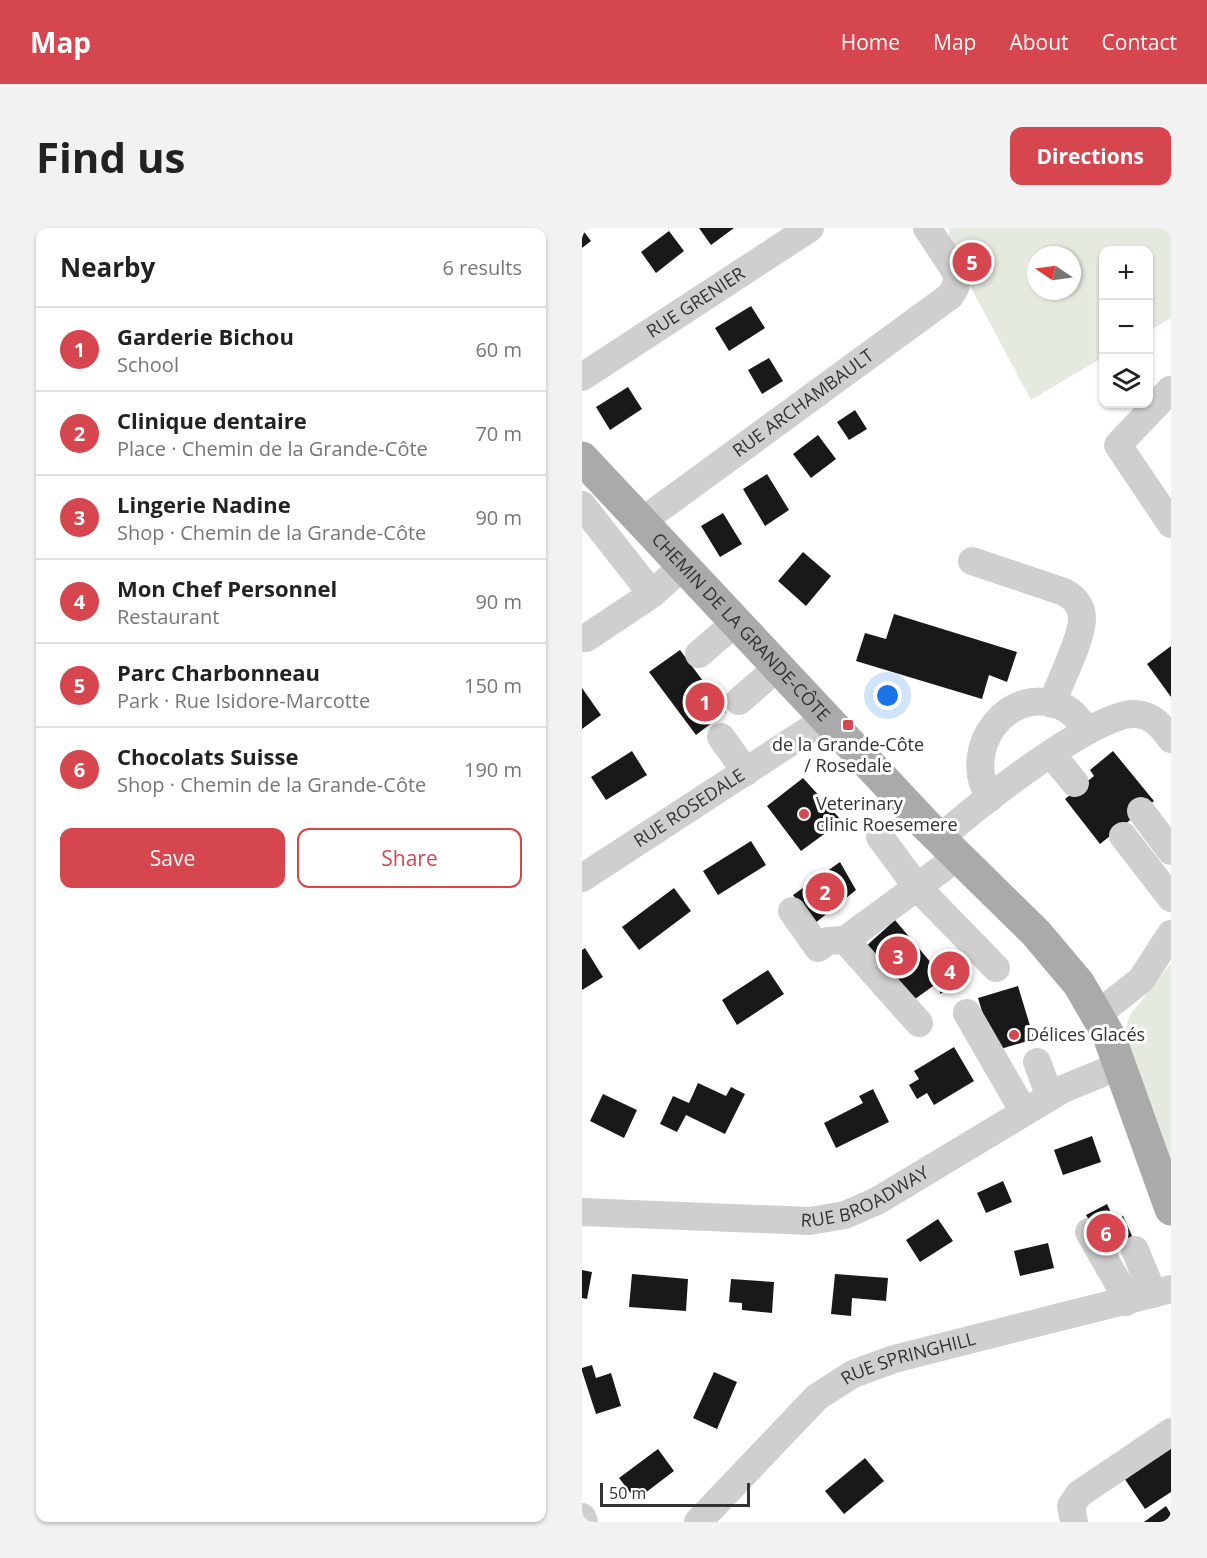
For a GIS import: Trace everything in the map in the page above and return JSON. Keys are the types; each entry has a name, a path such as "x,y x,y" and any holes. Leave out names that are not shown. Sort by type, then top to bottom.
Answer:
{"main road":[{"name":"CHEMIN DE LA GRANDE-CÔTE","path":"582,458 950,848 1056,954 1098,1014 1170,1204"}],"street":[{"name":"RUE GRENIER","path":"582,377 810,228"},
{"name":"RUE ARCHAMBAULT","path":"641,522 934,310 950,296 959,279 952,262 927,228"},
{"path":"1170,390 1118,445 1171,522"},
{"path":"582,505 652,594"},
{"path":"972,561 1064,592 1080,607 1082,623 1052,704"},
{"path":"586,638 652,594 683,566"},
{"path":"699,654 736,622"},
{"path":"739,701 778,667"},
{"path":"990,798 982,784 979,767 982,748 989,732 1003,716 1016,708 1040,703 1052,704 1070,711 1087,731"},
{"path":"792,911 818,948 828,941 845,940 917,887 950,848 961,818 1087,731 1117,716 1135,714 1154,719 1171,739"},
{"name":"RUE ROSEDALE","path":"587,865 746,772 826,718"},
{"path":"721,737 746,772"},
{"path":"1052,755 1074,783"},
{"path":"1141,811 1171,851"},
{"path":"1124,836 1171,898"},
{"path":"880,837 917,887 996,968"},
{"path":"1098,1014 1141,980 1171,934"},
{"path":"845,940 919,1023"},
{"path":"967,1013 1024,1112"},
{"path":"1037,1062 1050,1097"},
{"name":"RUE BROADWAY","path":"582,1212 788,1221 834,1218 877,1201 1050,1097 1086,1078 1119,1066"},
{"path":"1089,1232 1120,1286 1126,1302"},
{"path":"1135,1250 1162,1292"},
{"name":"RUE SPRINGHILL","path":"698,1522 804,1408 830,1387 853,1374 894,1359 1162,1292"},
{"path":"1074,1522 1071,1506 1079,1494 1171,1432"},
{"path":"582,1517 584,1522"}],"shaded area":[{"path":"950,228 1171,228 1171,318 1153,329 1153,246 1099,246 1099,359 1031,400 947,243"},
{"path":"1171,963 1171,1175 1124,1033 1130,1015"}],"building":[{"path":"699,228 734,228 711,245"},
{"path":"582,229 591,241 582,248"},
{"path":"669,231 684,251 656,273 641,252"},
{"path":"751,306 765,328 729,351 715,328"},
{"path":"769,358 783,381 762,394 748,370"},
{"path":"628,387 642,409 610,430 596,407"},
{"path":"855,410 867,429 849,440 837,422"},
{"path":"818,435 836,459 811,478 793,454"},
{"path":"767,474 789,510 765,526 743,489"},
{"path":"723,513 742,544 720,557 701,526"},
{"path":"803,552 831,576 806,606 778,581"},
{"path":"894,614 1017,652 1007,682 989,675 982,699 856,661 865,633 886,639"},
{"path":"1171,646 1171,697 1147,664"},
{"path":"680,650 726,712 696,735 649,672"},
{"path":"582,688 601,715 582,729"},
{"path":"632,751 647,775 606,800 591,777"},
{"path":"1113,751 1154,801 1100,844 1065,799 1094,776 1090,770"},
{"name":"Veterinary clinic Roesemere","path":"803,778 842,821 801,851 767,806"},
{"path":"751,841 766,865 718,895 703,871"},
{"path":"840,862 856,890 814,924 793,895"},
{"path":"674,888 691,911 639,950 622,927"},
{"path":"895,920 932,964 955,949 968,978 940,994 940,981 911,1002 864,948"},
{"path":"585,948 603,977 582,990 582,950"},
{"path":"768,970 784,994 737,1025 722,1000"},
{"path":"1018,986 1034,1039 994,1051 978,998"},
{"path":"954,1047 974,1081 934,1105 927,1093 917,1099 909,1085 919,1079 914,1071"},
{"path":"698,1083 726,1096 731,1087 745,1094 725,1134 686,1115 677,1132 660,1124 673,1096 689,1103"},
{"path":"873,1089 889,1122 836,1148 824,1123 863,1103 859,1096"},
{"path":"603,1094 637,1110 624,1138 590,1121"},
{"path":"1092,1136 1101,1162 1063,1175 1054,1150"},
{"path":"1003,1181 1012,1202 986,1213 977,1193"},
{"path":"1107,1204 1115,1221 1123,1216 1132,1236 1108,1251 1086,1215"},
{"path":"938,1219 953,1241 920,1262 906,1240"},
{"path":"1048,1243 1054,1268 1020,1276 1014,1251"},
{"path":"582,1270 592,1272 587,1299 582,1298"},
{"path":"632,1274 688,1279 686,1311 629,1307"},
{"path":"835,1274 888,1278 886,1301 852,1298 851,1316 831,1314"},
{"path":"731,1279 774,1282 772,1313 742,1310 742,1303 729,1302"},
{"path":"592,1365 596,1378 611,1373 621,1406 596,1414 582,1371 582,1368"},
{"path":"714,1372 737,1382 717,1429 693,1418"},
{"path":"1171,1444 1171,1492 1145,1509 1122,1475"},
{"path":"658,1449 674,1471 636,1500 619,1478"},
{"path":"865,1458 884,1481 844,1514 825,1491"},
{"path":"1166,1506 1171,1514 1171,1522 1144,1522"}],"place":[{"name":"Parc Charbonneau","path":"972,262"},
{"name":"Garderie Bichou","path":"705,702"},
{"name":"de la Grande-Côte / Rosedale","path":"848,725"},
{"name":"Veterinary clinic Roesemere","path":"804,814"},
{"name":"Clinique dentaire","path":"825,892"},
{"name":"Lingerie Nadine","path":"898,956"},
{"name":"Mon Chef Personnel","path":"950,971"},
{"name":"Délices Glacés","path":"1014,1035"},
{"name":"Chocolats Suisse","path":"1106,1233"}]}
